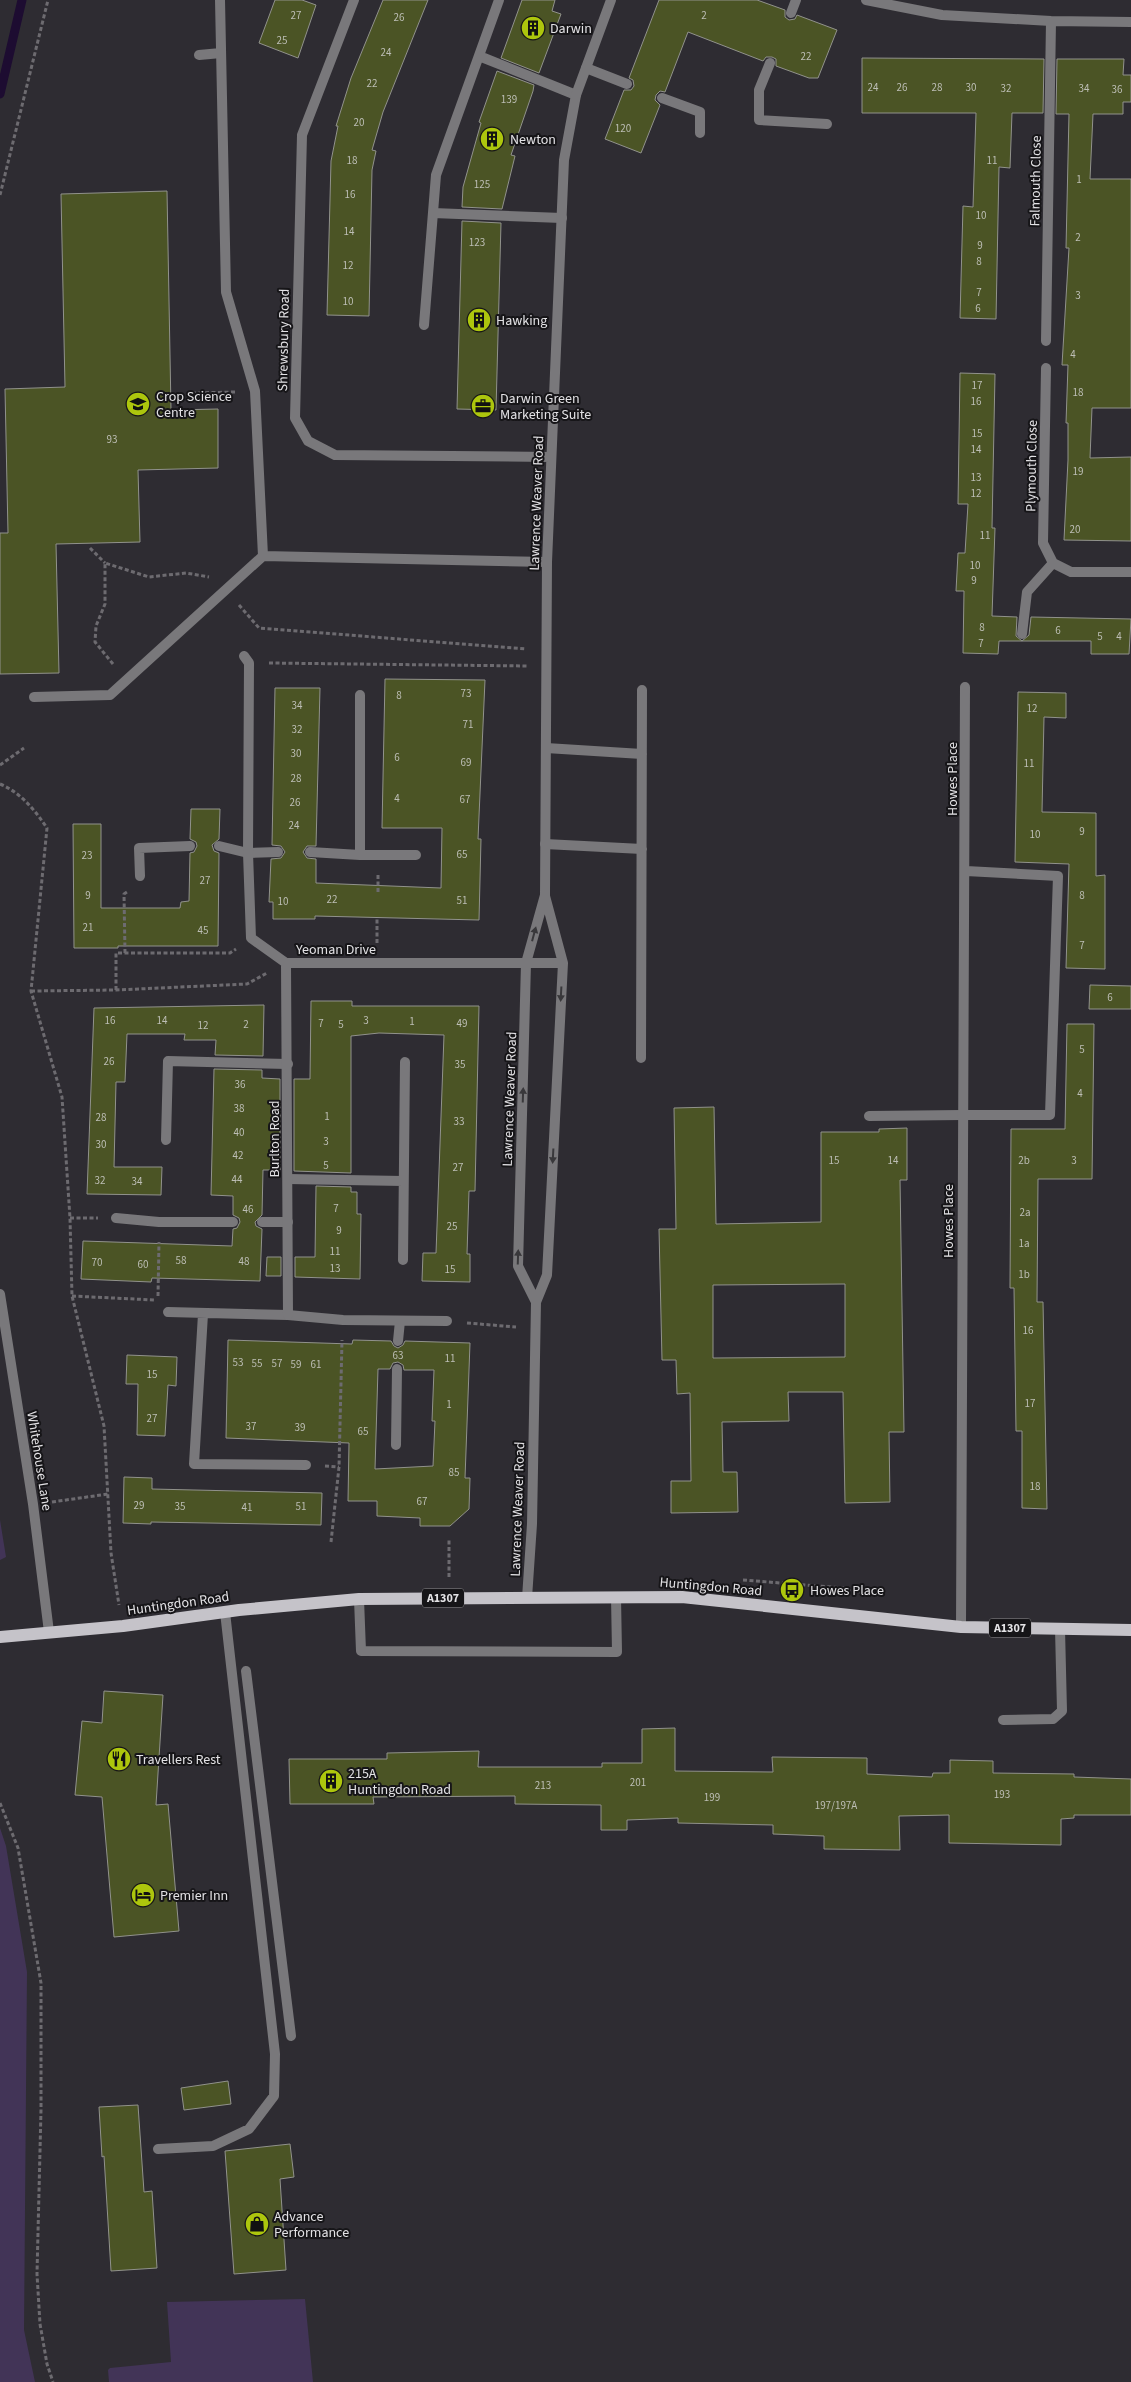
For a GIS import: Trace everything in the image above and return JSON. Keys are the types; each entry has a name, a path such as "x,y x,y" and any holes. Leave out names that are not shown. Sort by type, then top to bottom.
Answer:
{"main road":[{"name":"Huntingdon Road","path":"0,1637 123,1626 225,1612 359,1599 616,1596 682,1598 961,1627 1131,1630"}],"street":[{"path":"220,0 226,292 255,391 263,556"},
{"name":"Shrewsbury Road","path":"354,0 302,135 296,418 308,441 335,455 551,457"},
{"path":"424,325 436,175 499,0"},
{"name":"Lawrence Weaver Road","path":"536,1302 518,1266 526,963 545,895 546,562 564,160 576,95 611,0"},
{"path":"791,13 796,0"},
{"path":"866,0 942,15 1051,21 1131,22"},
{"name":"Falmouth Close","path":"1046,341 1051,21"},
{"path":"200,55 221,53"},
{"path":"479,56 576,95"},
{"path":"770,63 759,90 759,120 827,124"},
{"path":"586,68 627,84"},
{"path":"662,98 700,112 700,133"},
{"path":"433,213 562,218"},
{"name":"Plymouth Close","path":"1046,368 1043,543 1053,563"},
{"path":"34,697 110,695 263,556 546,562"},
{"path":"1022,634 1027,592 1053,563 1071,572 1131,572"},
{"path":"246,659 251,938"},
{"name":"Howes Place","path":"961,1627 962,1115 966,871 965,687"},
{"path":"641,1058 642,690"},
{"path":"360,695 360,854"},
{"path":"546,748 642,754"},
{"path":"546,844 642,849"},
{"path":"140,876 138,848 190,846"},
{"path":"219,846 248,853 278,852"},
{"path":"310,852 416,855"},
{"path":"869,1116 1050,1115 1058,876 966,871"},
{"name":"Lawrence Weaver Road","path":"527,1598 532,1518 536,1302 547,1276 563,963 545,895"},
{"name":"Yeoman Drive","path":"251,938 286,963 563,963"},
{"name":"Burlton Road","path":"286,963 288,1314"},
{"path":"166,1140 168,1061 288,1064"},
{"path":"403,1260 405,1062"},
{"path":"288,1179 403,1181"},
{"path":"116,1218 159,1222 233,1222"},
{"path":"262,1222 288,1222"},
{"name":"Whitehouse Lane","path":"0,1294 33,1504 49,1632"},
{"path":"168,1312 288,1314 342,1320 447,1321"},
{"path":"203,1314 194,1464 306,1465"},
{"path":"398,1341 400,1321"},
{"path":"396,1445 397,1370"},
{"path":"359,1599 361,1650 617,1652 616,1596"},
{"path":"158,2149 213,2146 240,2134 248,2129 274,2096 275,2054 225,1612"},
{"path":"1004,1720 1053,1719 1062,1711 1060,1629"},
{"path":"246,1671 291,2036"}],"path":[{"path":"0,195 48,0"},
{"path":"90,548 105,563 149,577 186,572 211,577 259,628 546,651"},
{"path":"105,563 105,604 96,626 96,642 126,681"},
{"path":"246,659 546,667"},
{"path":"0,765 24,748"},
{"path":"0,784 13,789 34,808 47,828 30,991 62,1098 70,1218 72,1296 104,1426 111,1553 123,1626"},
{"path":"125,952 124,894 140,876"},
{"path":"116,990 116,952 230,953 251,938"},
{"path":"30,991 116,990 247,984 286,963"},
{"path":"70,1218 116,1218"},
{"path":"72,1296 158,1300 159,1222"},
{"path":"331,1542 339,1467 342,1320"},
{"path":"447,1321 535,1329"},
{"path":"33,1504 108,1494"},
{"path":"448,1598 449,1540"},
{"path":"0,1803 18,1848 40,1983 41,2110 37,2274 40,2324 47,2364 53,2382"}],"shaded area":[{"path":"0,1520 6,1557 0,1560"},
{"path":"0,1828 6,1846 27,1972 24,2330 35,2382 0,2382"},
{"path":"305,2299 313,2382 109,2382 108,2370 110,2368 171,2362 167,2302"}],"building":[{"path":"275,0 302,0 316,5 298,58 259,43"},
{"path":"383,0 428,0 383,112 372,150 376,151 372,170 369,316 327,315 331,161 338,126 336,126 351,78"},
{"name":"Darwin","path":"522,0 555,0 552,11 561,14 539,73 501,58"},
{"path":"659,0 757,0 785,10 785,17 789,20 795,19 797,15 837,30 818,78 809,78 776,66 776,59 772,57 766,57 763,61 688,32 665,92 660,91 656,95 655,100 660,105 641,153 605,139 624,90 631,90 634,86 633,80 629,78"},
{"path":"862,58 1044,59 1043,113 1012,113 1010,168 999,167 996,319 960,318 963,206 973,207 976,113 862,113"},
{"path":"1057,59 1124,59 1123,75 1131,75 1131,102 1123,102 1123,114 1093,114 1090,179 1131,179 1131,408 1092,408 1090,458 1131,457 1131,541 1064,540 1068,460 1068,423 1066,423 1068,365 1062,365 1069,248 1066,248 1069,114 1056,114"},
{"name":"Newton","path":"497,71 534,85 533,91 511,155 515,156 502,209 462,207 463,187 481,123 479,122"},
{"name":"Crop Science Centre","path":"167,191 171,410 218,409 218,468 138,470 140,542 56,544 59,673 0,674 0,533 8,533 5,389 65,387 61,194"},
{"name":"Hawking","path":"462,221 501,223 496,410 457,409"},
{"path":"960,373 995,374 992,528 995,528 992,616 1017,617 1016,636 1022,641 999,641 998,654 963,653 964,591 956,591 958,553 965,553 968,504 958,504"},
{"path":"1031,617 1131,619 1129,654 1091,654 1091,641 1022,641 1029,635"},
{"path":"385,679 485,680 478,839 481,839 479,920 315,916 315,919 273,919 273,902 269,902 271,859 281,858 285,852 281,846 272,845 275,688 320,688 316,846 307,846 303,852 307,858 316,859 316,883 441,888 442,828 382,828"},
{"path":"1018,692 1066,693 1066,718 1044,717 1042,812 1096,813 1096,876 1105,875 1105,969 1066,968 1069,864 1015,862"},
{"path":"191,809 220,809 219,839 212,845 214,851 219,853 218,946 74,948 73,824 101,824 101,908 180,908 181,902 189,901 190,853 194,852 197,846 196,842 190,839"},
{"path":"1090,985 1131,986 1131,1009 1089,1009"},
{"path":"311,1001 352,1001 352,1006 479,1006 475,1191 469,1191 467,1254 470,1254 470,1282 422,1281 423,1253 436,1253 444,1035 379,1033 351,1036 351,1173 294,1171 294,1079 310,1079"},
{"path":"264,1005 263,1056 215,1055 216,1040 184,1040 185,1034 127,1034 125,1082 116,1082 114,1167 162,1167 161,1195 87,1194 94,1008"},
{"path":"1067,1024 1094,1024 1092,1179 1038,1179 1037,1302 1043,1302 1047,1509 1022,1508 1022,1431 1016,1431 1014,1288 1010,1288 1011,1129 1065,1129"},
{"path":"214,1069 262,1070 262,1078 280,1079 280,1170 263,1170 262,1215 255,1222 256,1226 262,1229 260,1281 152,1278 151,1282 81,1279 83,1241 232,1246 233,1229 237,1228 240,1222 239,1218 233,1215 233,1196 211,1195"},
{"path":"714,1107 716,1224 821,1222 821,1132 879,1132 879,1129 907,1128 907,1180 900,1180 904,1432 889,1432 890,1502 845,1503 843,1392 788,1392 789,1421 722,1422 723,1472 737,1472 738,1512 671,1513 671,1481 691,1481 690,1393 677,1394 676,1360 662,1360 659,1229 676,1229 674,1108","holes":["845,1284 845,1357 713,1358 713,1285"]},
{"path":"316,1186 351,1187 351,1192 357,1192 357,1214 361,1214 360,1279 295,1277 295,1257 315,1257"},
{"path":"267,1257 281,1257 281,1276 266,1276"},
{"path":"228,1340 352,1344 353,1340 391,1341 398,1348 405,1341 470,1343 465,1478 470,1478 469,1509 450,1526 420,1526 420,1518 377,1516 377,1501 348,1501 349,1443 226,1438","holes":["398,1362 403,1365 404,1370 434,1370 432,1421 435,1421 433,1466 375,1469 378,1369 390,1369 393,1363"]},
{"path":"127,1355 177,1357 176,1386 168,1385 165,1436 137,1435 138,1384 126,1384"},
{"path":"124,1477 152,1478 152,1489 322,1493 321,1525 123,1523"},
{"path":"104,1691 163,1695 156,1805 168,1804 179,1931 114,1937 102,1797 75,1795 82,1721 102,1723"},
{"path":"675,1728 675,1771 773,1772 772,1757 867,1758 867,1774 932,1777 933,1773 950,1773 950,1760 993,1761 993,1773 1074,1774 1074,1777 1131,1779 1131,1815 1074,1815 1074,1818 1061,1819 1061,1845 949,1843 949,1815 899,1816 900,1850 824,1849 824,1836 773,1834 773,1825 678,1823 678,1818 627,1820 627,1830 601,1830 601,1805 515,1804 515,1796 373,1797 374,1804 290,1804 289,1759 387,1759 387,1753 479,1751 478,1767 602,1767 602,1763 642,1763 642,1729"},
{"path":"228,2081 231,2104 184,2110 181,2088"},
{"path":"138,2105 144,2192 152,2191 157,2268 111,2271 99,2107"},
{"name":"Advance Performance","path":"290,2144 294,2177 280,2179 286,2270 234,2274 225,2151"}],"waterway":[{"path":"0,94 22,0"}],"place":[{"name":"Darwin","path":"533,28"},
{"name":"Newton","path":"492,139"},
{"name":"Hawking","path":"479,320"},
{"name":"Crop Science Centre","path":"138,404"},
{"name":"Darwin Green Marketing Suite","path":"483,406"},
{"name":"Howes Place","path":"792,1590"},
{"name":"Travellers Rest","path":"119,1759"},
{"name":"215A Huntingdon Road","path":"331,1781"},
{"name":"Premier Inn","path":"143,1895"},
{"name":"Advance Performance","path":"257,2224"}]}
